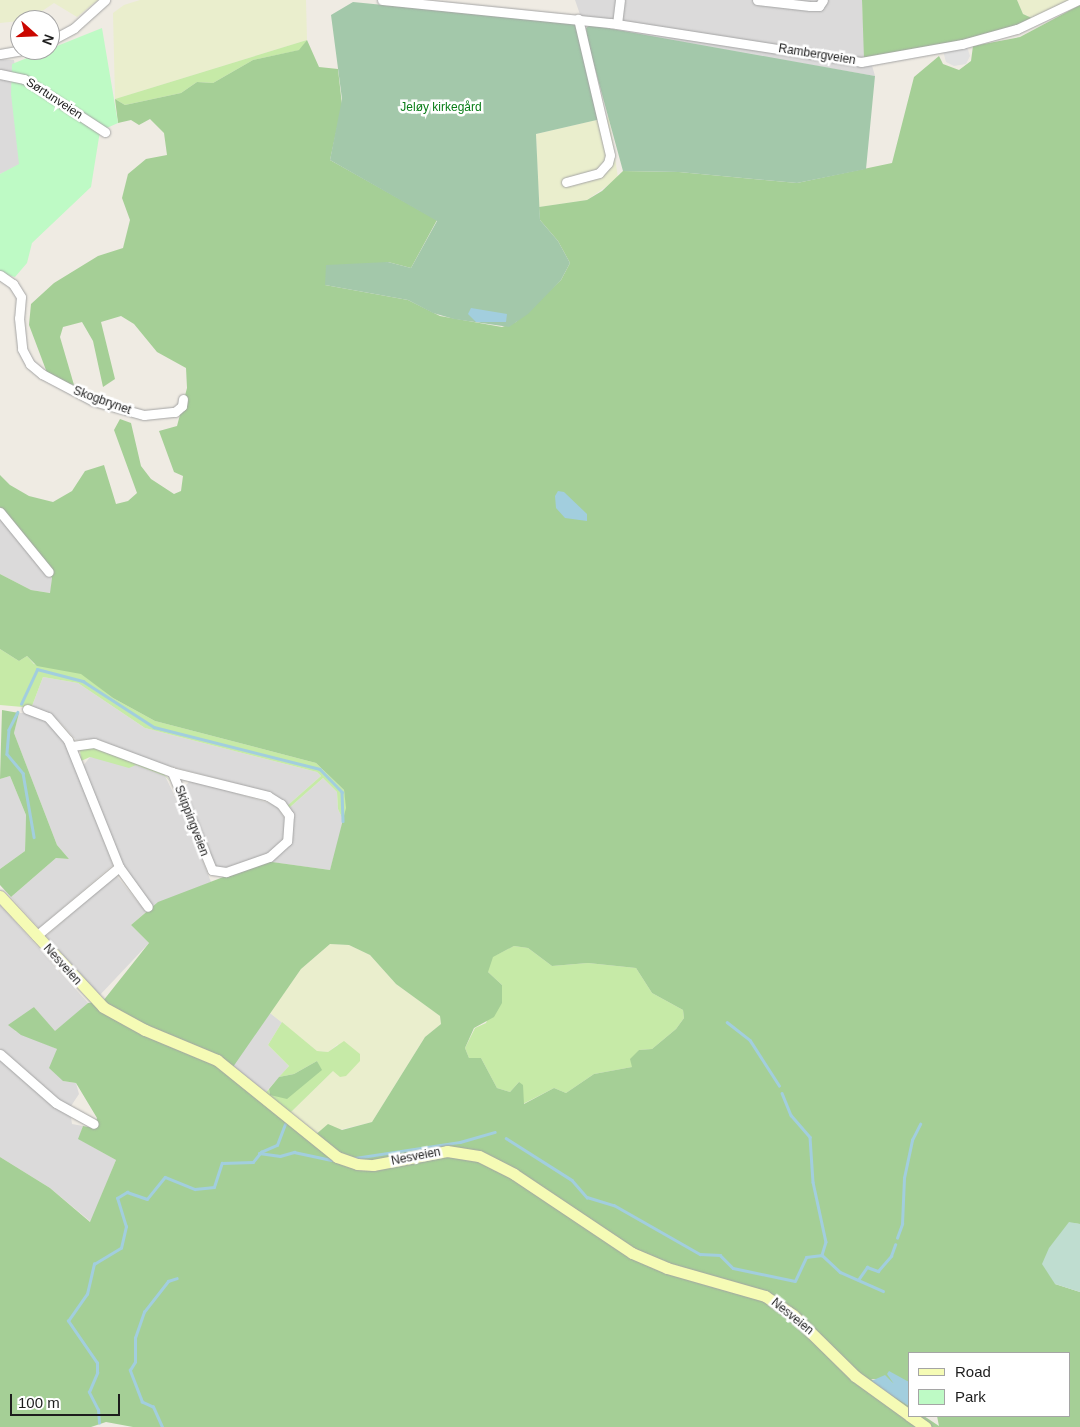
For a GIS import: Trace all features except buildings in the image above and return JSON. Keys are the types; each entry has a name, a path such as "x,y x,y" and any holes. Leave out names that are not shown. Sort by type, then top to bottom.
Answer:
{"main road":[{"name":"Nesveien","path":"0,896 103,1007 145,1030 217,1060 336,1157 358,1164 373,1165 447,1151 479,1156 514,1174 639,1256 667,1268 765,1296 793,1315 855,1376 908,1414"},
{"name":"Nesveien","path":"912,1417 926,1427"}],"street":[{"name":"Rambergveien","path":"382,0 578,19 861,62 962,44 1017,29 1078,0"},
{"path":"616,24 620,0"},
{"path":"757,0 819,6 823,0"},
{"path":"60,36 74,28 101,2"},
{"path":"566,182 599,173 608,163 610,155 578,19"},
{"name":"Sørtunveien","path":"0,74 24,79 105,132"},
{"name":"Skogbrynet","path":"0,276 12,284 21,297 19,318 22,348 30,364 42,374 78,395 138,414 163,416 175,412 182,406 183,399"},
{"path":"0,512 49,572"},
{"path":"27,709 54,722 72,746 119,867 148,907"},
{"name":"Skippingveien","path":"72,746 94,743 172,772 275,799 285,808 290,821 287,841 269,857 226,872 212,870 172,772"},
{"path":"36,936 119,867"},
{"path":"0,1054 72,1115 94,1124"}],"shaded area":[{"path":"575,0 862,0 864,37 875,76 584,26"},
{"path":"966,43 970,56 966,64 954,66 946,62 942,47"},
{"path":"0,59 14,60 29,161 0,174"},
{"path":"0,518 52,578 51,593 31,590 0,574"},
{"path":"43,677 78,683 145,728 317,772 321,776 287,806 268,792 154,762 97,739 76,740 59,721 32,706"},
{"path":"19,713 30,713 50,723 66,744 113,865 39,928 11,897 56,858 69,859 57,845 14,733"},
{"path":"90,757 136,765 165,776 188,823 211,882 152,907 122,864 83,766"},
{"path":"10,776 26,815 25,851 0,869 0,779"},
{"path":"323,778 337,792 338,809 344,822 330,870 271,862 292,838 293,819 289,808"},
{"path":"191,780 276,805 287,822 282,842 269,853 225,868 215,866 182,789"},
{"path":"116,875 146,912 131,925 149,943 99,996 46,936"},
{"path":"0,905 88,1003 55,1032 34,1007 15,1031 57,1049 56,1056 63,1081 76,1083 79,1094 69,1109 0,1049"},
{"path":"270,1013 282,1022 268,1045 289,1066 264,1094 232,1067"},
{"path":"0,1060 71,1117 72,1124 83,1126 79,1139 116,1160 91,1222 50,1188 0,1157"}],"green space":[{"path":"0,0 98,0 77,17 54,3 44,10 10,10 10,22 0,23"},
{"path":"140,0 306,0 307,40 115,99 113,13 124,5"},
{"path":"862,0 1017,0 1023,14 1036,20 978,38 864,59"},
{"path":"1017,0 1074,0 1036,20 1023,14"},
{"name":"Jeløy kirkegård","path":"353,2 576,24 601,119 536,134 540,220 558,241 570,263 561,280 528,314 509,327 454,319 433,313 408,300 325,285 326,265 388,262 411,268 437,221 330,160 342,99 331,15"},
{"path":"1080,5 1080,1224 1069,1223 1055,1284 1080,1292 1080,1427 133,1427 106,1422 91,1427 0,1427 0,1157 50,1188 90,1222 116,1160 78,1139 83,1126 94,1128 97,1118 76,1083 63,1081 49,1068 57,1049 21,1035 8,1025 34,1007 55,1031 88,1003 103,1001 149,943 131,925 158,902 270,859 272,862 330,870 346,808 344,790 316,763 155,721 113,698 81,674 37,666 27,656 19,661 0,649 0,574 31,590 50,593 52,578 40,557 0,507 0,475 10,485 29,496 53,502 72,491 85,471 104,465 116,504 128,501 137,493 114,430 120,419 131,423 141,466 151,479 174,494 181,491 183,476 174,472 159,431 177,426 187,388 186,368 157,352 134,324 121,316 101,322 115,379 103,387 93,341 82,322 63,327 60,337 74,385 61,382 49,378 29,325 31,304 54,283 98,256 123,248 130,220 122,198 128,174 146,159 167,155 164,133 150,119 139,125 131,120 118,123 115,99 125,105 181,93 197,82 213,83 253,60 299,50 307,40 319,67 338,69 342,105 330,160 437,220 411,268 388,262 325,285 408,300 440,316 502,327 516,322 561,280 570,263 558,241 540,220 539,207 587,200 602,191 623,171 679,172 797,183 892,163 914,77 939,56 943,64 959,70 971,61 973,46 1020,37","holes":["330,944 349,945 370,955 396,984 440,1016 441,1024 425,1037 372,1122 342,1130 328,1124 314,1136 233,1067 301,969","514,946 528,948 552,966 588,963 636,968 652,993 683,1010 684,1018 676,1029 652,1049 639,1050 630,1059 632,1067 594,1074 566,1093 554,1088 524,1104 523,1085 519,1082 510,1092 497,1088 481,1058 469,1058 465,1048 474,1028 494,1017 502,1003 502,985 488,972 493,957"]},
{"path":"590,25 875,76 866,169 797,183 679,172 623,171 588,43 586,28"},
{"path":"102,28 118,123 100,131 91,187 32,243 27,263 15,277 0,273 0,174 19,164 11,94 12,64 22,60 60,60 60,45"},
{"path":"307,40 300,50 253,60 213,83 197,82 181,93 125,105 115,99"},
{"path":"609,117 618,178 587,200 539,207 536,134"},
{"path":"0,649 19,661 27,656 34,664 81,673 113,698 155,721 316,763 344,790 347,808 344,822 338,809 337,792 323,778 289,808 287,806 321,776 317,772 145,728 78,683 43,677 32,706 54,718 23,707 0,705"},
{"path":"2,710 19,713 14,733 57,845 69,859 56,858 11,897 0,885 0,869 25,851 26,815 10,776 0,779"},
{"path":"386,744 496,955 514,946 528,948 552,966 588,963 636,968 652,993 683,1010 684,1018 676,1029 652,1049 639,1050 632,1067 594,1074 566,1093 554,1088 523,1104 519,1082 510,1092 497,1088 481,1058 469,1058 465,1048 475,1028 486,1023 502,985 488,972"},
{"path":"92,746 163,773 173,784 165,776 136,765 129,768 90,757 81,761 80,750"},
{"path":"330,944 349,945 370,955 396,984 440,1016 441,1024 425,1037 372,1122 314,1136 289,1114 333,1071 338,1044 328,1052 317,1051 270,1013 301,969"},
{"path":"282,1022 317,1051 328,1052 344,1041 360,1054 360,1061 346,1076 340,1077 333,1071 289,1114 264,1094 269,1089 270,1095 308,1080 321,1070 317,1061 294,1074 279,1077 289,1066 268,1045"},
{"path":"317,1061 322,1070 287,1099 270,1095 269,1089 279,1077 294,1074"},
{"path":"1069,1222 1080,1224 1080,1292 1055,1284 1042,1264 1049,1248"}],"water":[{"path":"471,308 507,314 506,322 476,322 468,314"},
{"path":"558,491 564,492 587,514 587,521 565,518 556,508 555,496"},
{"path":"889,1371 908,1381 908,1405 869,1382 885,1375 894,1384 887,1374"}],"waterway":[{"path":"21,704 37,669 83,681 154,727 320,769 342,792 343,821"},
{"path":"18,712 9,730 7,754 23,773 34,837"},
{"path":"727,1022 750,1040 779,1085"},
{"path":"782,1093 791,1115 810,1137 813,1182 826,1242 822,1255"},
{"path":"99,1423 98,1410 89,1392 97,1373 97,1363 68,1321 87,1294 94,1264 121,1248 126,1227 117,1198 127,1192 147,1199 165,1177 195,1189 214,1187 222,1163 253,1162 261,1152 277,1145 285,1124"},
{"path":"897,1238 902,1224 904,1178 912,1140 920,1124"},
{"path":"355,1158 460,1142 495,1132"},
{"path":"506,1138 572,1180 587,1197 614,1205 700,1254 720,1255 733,1268 795,1281 806,1257 822,1255 840,1272 883,1291"},
{"path":"259,1153 280,1156 294,1152 331,1160"},
{"path":"858,1280 867,1267 878,1271 891,1256 895,1245"},
{"path":"162,1427 153,1407 142,1402 130,1370 135,1362 135,1338 144,1312 168,1281 177,1278"}]}
